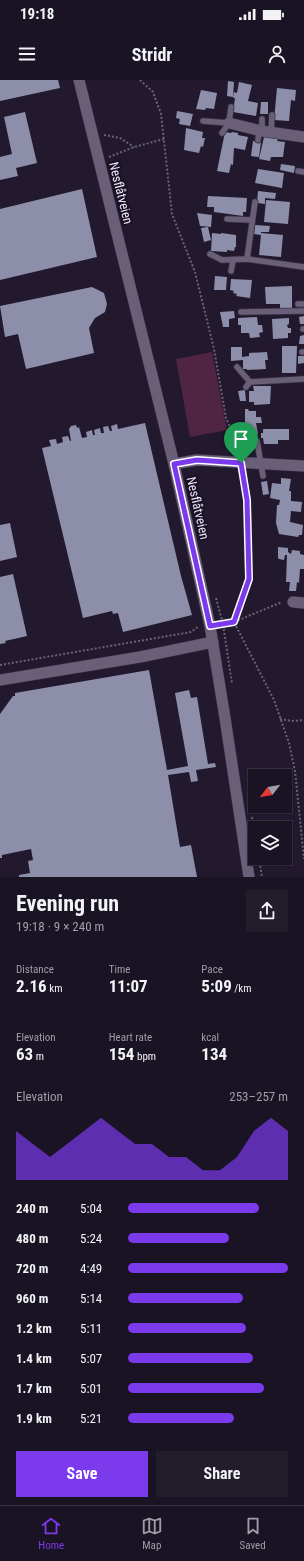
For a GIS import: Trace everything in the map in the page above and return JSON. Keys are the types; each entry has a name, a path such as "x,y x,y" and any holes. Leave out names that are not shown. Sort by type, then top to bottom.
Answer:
{"street":[{"name":"Nesflåtveien","path":"79,80 174,464 210,626 249,877"},
{"path":"229,123 262,134 304,137"},
{"path":"174,464 197,460 304,466"},
{"path":"0,680 146,656 213,642"}],"lane":[{"path":"222,133 229,123 231,107"},
{"path":"262,134 272,114"},
{"path":"262,119 262,134"},
{"path":"203,120 229,123"},
{"path":"247,259 255,202"},
{"path":"226,219 252,220"},
{"path":"210,254 222,260 247,259 304,267"},
{"path":"231,271 233,260"},
{"path":"241,312 304,311"},
{"path":"237,367 248,384 304,379"},
{"path":"257,441 263,476"}],"path":[{"path":"140,80 154,92 161,114 172,214 195,272 214,349 226,418 234,436 241,463 247,500 249,579 234,622 274,700 288,744 295,771 304,858"},
{"path":"102,135 120,138 134,147"},
{"path":"108,158 134,147 164,139"},
{"path":"0,665 191,632 199,626 210,626 234,622 285,601 299,603"},
{"path":"280,719 292,721 304,720"},
{"path":"260,865 262,877"}],"shaded area":[{"path":"212,352 227,430 190,437 176,359"}],"building":[{"path":"0,80 58,80 60,88 0,101"},
{"path":"228,81 234,82 233,97 227,96"},
{"path":"239,82 252,85 248,101 258,103 256,116 233,112 235,98 233,98 234,92 237,93"},
{"path":"277,88 296,90 295,101 291,100 289,121 274,120"},
{"path":"201,90 217,93 214,109 196,109"},
{"path":"261,102 268,102 268,114 260,114"},
{"path":"177,111 193,114 190,126 179,124 180,119 176,118"},
{"path":"25,112 37,163 16,168 18,176 0,180 0,157 12,154 4,117"},
{"path":"186,128 203,132 202,138 205,138 203,147 201,146 199,153 184,150"},
{"path":"225,132 238,133 238,135 248,137 245,150 234,148 233,165 231,164 229,173 217,171"},
{"path":"264,137 278,139 277,141 285,142 283,157 271,157 270,161 259,159"},
{"path":"253,141 261,142 259,157 251,156"},
{"path":"281,164 295,166 294,173 280,170"},
{"path":"258,169 284,173 282,188 255,183"},
{"path":"82,189 97,257 0,280 0,209"},
{"path":"258,191 276,193 275,199 265,198 265,204 257,203"},
{"path":"208,196 247,198 246,212 243,212 243,216 214,212 214,207 207,207"},
{"path":"266,200 290,202 288,224 264,222"},
{"path":"197,213 212,215 211,227 200,226"},
{"path":"255,225 270,226 269,232 261,233 283,235 281,257 259,255 261,235 254,234"},
{"path":"208,227 211,240 204,242 201,228"},
{"path":"212,233 236,235 236,247 234,251 211,251"},
{"path":"215,276 227,277 226,290 214,290"},
{"path":"231,279 252,280 250,298 236,296 237,294 233,293 234,291 230,290"},
{"path":"292,286 292,309 280,310 280,304 266,304 265,287"},
{"path":"92,287 104,293 107,304 105,312 95,318 89,328 94,353 26,369 18,334 5,337 0,306"},
{"path":"234,311 235,318 229,319 229,327 223,327 220,312"},
{"path":"304,316 304,324 300,324 299,317"},
{"path":"257,317 258,325 262,325 263,332 259,333 260,337 250,338 249,333 241,333 241,325 238,325 238,318"},
{"path":"289,318 289,324 287,325 288,328 291,328 291,333 288,333 288,338 273,339 272,319"},
{"path":"304,335 304,344 299,344 300,336"},
{"path":"282,346 297,346 296,373 282,373"},
{"path":"231,347 242,347 242,357 249,356 249,353 267,352 268,360 265,360 266,369 243,369 243,360 231,361"},
{"path":"298,356 304,356 304,363 298,364"},
{"path":"253,386 271,386 270,404 254,405 254,402 249,402 249,391 254,391"},
{"path":"245,390 246,401 240,401 238,391"},
{"path":"245,409 248,409 249,411 256,411 256,417 261,417 262,423 256,423 258,434 249,436 245,424"},
{"path":"145,423 181,576 192,615 123,632 118,613 113,614 112,611 83,618 42,448 51,446 49,440 56,439 57,444 63,442 62,437 68,436 71,441 69,429 71,426 76,425 77,428 79,427 82,438 87,437 86,432 92,430 93,435 95,435 94,430 100,428 101,433 104,433 103,427 108,426 110,431 112,431 111,426 117,424 118,429"},
{"path":"263,429 289,429 289,440 278,440 278,444 264,444 263,438 261,438"},
{"path":"281,478 291,479 289,491 291,491 291,501 302,502 301,512 291,511 290,522 303,525 302,535 299,535 298,537 279,534 276,523 277,505 279,505 280,500 270,498 272,483 281,484"},
{"path":"267,481 269,494 263,495 261,482"},
{"path":"10,523 17,557 0,561 0,525"},
{"path":"278,547 288,548 288,552 291,554 292,550 300,551 300,554 304,555 304,569 300,569 299,583 297,582 296,591 289,591 290,582 286,582 287,555 285,555 284,560 279,559"},
{"path":"13,574 27,636 5,641 6,643 0,644 0,577"},
{"path":"149,670 167,770 188,766 175,693 189,690 191,698 197,697 208,764 215,763 216,767 196,770 198,781 191,782 189,772 168,775 180,847 191,845 197,877 19,877 19,875 30,873 28,861 33,860 31,849 2,855 2,858 0,858 0,714 13,696 15,696 15,693"}],"route":[{"path":"197,460 241,463 247,500 249,579 234,622 210,626 174,464 197,460"}]}
